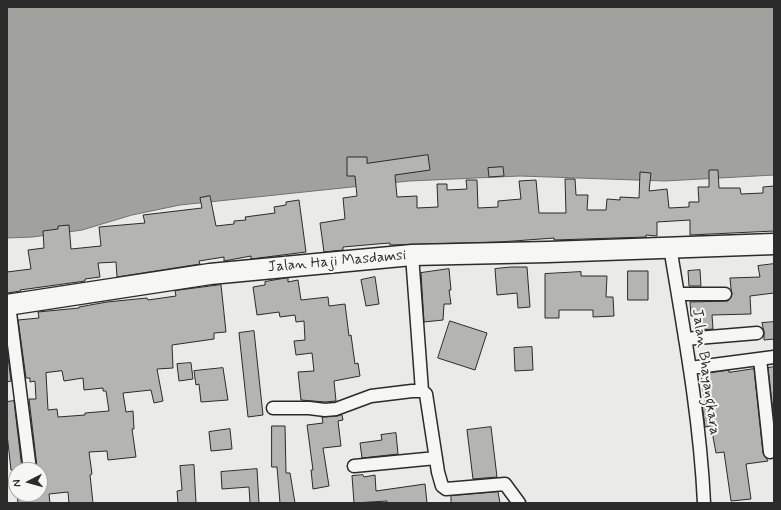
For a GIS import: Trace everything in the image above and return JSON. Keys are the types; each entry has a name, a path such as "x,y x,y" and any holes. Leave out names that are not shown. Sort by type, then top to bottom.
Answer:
{"highway":[{"name":"Jalan Haji Masdamsi","path":"8,305 210,274 412,255 774,244"}],"street":[{"name":"Jalan Bhayangkara","path":"670,247 690,368 702,468 704,503"},
{"path":"412,255 422,391 426,394 442,486 446,489 505,484 519,503"},
{"path":"678,294 725,294"},
{"path":"8,305 29,462"},
{"path":"686,339 756,333"},
{"path":"690,368 774,357"},
{"path":"760,359 770,452"},
{"path":"273,408 336,409 370,396 422,391"},
{"path":"354,466 436,458"}],"shaded area":[{"path":"7,7 774,7 774,175 665,181 520,176 409,181 180,205 132,215 82,230 33,237 7,238"}],"building":[{"path":"428,155 430,170 395,175 397,197 417,196 417,208 438,207 437,184 447,184 447,190 467,189 466,180 477,180 478,208 498,207 498,201 521,199 519,181 536,180 539,213 566,213 565,179 575,179 576,195 588,195 587,210 606,210 607,199 620,200 620,197 639,198 640,172 651,173 649,191 667,189 669,208 689,207 689,202 699,202 698,187 709,187 709,170 718,170 719,188 740,188 741,194 763,193 763,187 774,186 774,231 690,235 690,220 657,222 657,236 646,235 646,237 554,240 554,238 500,242 390,245 390,243 343,247 343,250 324,252 320,223 345,219 343,198 357,196 355,176 347,176 347,157 367,157 367,163"},
{"path":"503,167 504,176 489,177 488,168"},
{"path":"210,196 216,226 234,224 234,221 246,220 245,217 275,213 274,207 286,205 286,202 299,200 306,252 251,259 251,256 224,261 224,257 199,261 200,264 117,277 116,262 98,263 100,277 85,279 85,281 7,293 7,272 31,269 28,250 44,248 43,231 58,229 58,226 69,225 71,249 101,246 99,227 145,223 143,215 202,208 200,198"},
{"path":"774,264 774,293 750,296 751,314 712,315 713,329 702,330 701,315 691,316 690,302 728,301 732,294 730,278 760,277 758,266"},
{"path":"527,267 530,307 518,308 517,293 497,295 495,269"},
{"path":"449,269 451,304 444,304 443,320 424,322 421,273"},
{"path":"700,270 701,286 689,286 688,271"},
{"path":"628,271 648,271 648,300 628,300"},
{"path":"581,272 581,276 607,276 606,297 613,297 614,316 593,317 593,310 559,310 559,318 545,318 545,274"},
{"path":"375,277 379,304 366,306 361,280"},
{"path":"288,278 288,282 298,280 301,300 328,297 329,306 345,304 349,336 351,335 355,364 358,363 360,376 334,381 336,401 325,402 301,400 298,372 314,371 312,353 296,355 294,341 305,340 304,321 296,322 295,315 280,317 279,312 257,315 253,287 265,285 265,282"},
{"path":"221,285 226,332 214,333 214,339 172,345 173,368 157,369 163,401 154,403 151,390 123,393 126,412 133,411 134,429 132,429 136,457 108,460 107,451 89,452 92,474 90,475 93,503 69,503 68,492 49,494 50,503 18,503 48,502 48,462 36,462 29,399 36,399 35,381 30,382 30,378 26,378 18,320 39,318 38,312 79,308 107,302 147,298 148,300 176,296 175,291","holes":["62,371 64,381 83,378 84,390 103,388 103,391 106,391 109,411 58,417 57,409 48,410 46,373"]},
{"path":"450,321 487,333 475,370 438,358"},
{"path":"774,322 774,339 764,340 762,323"},
{"path":"254,331 263,415 248,417 239,333"},
{"path":"532,347 533,370 515,371 514,348"},
{"path":"7,349 11,381 7,382"},
{"path":"191,363 193,379 179,381 177,364"},
{"path":"774,367 774,419 768,368"},
{"path":"223,368 228,400 201,402 199,384 196,385 194,371"},
{"path":"754,369 763,453 768,461 746,464 751,499 731,501 724,452 716,453 711,426 705,427 702,404 705,404 701,374 729,370 729,372"},
{"path":"14,401 21,462 10,462 7,434 7,402"},
{"path":"342,415 343,420 338,421 341,446 323,448 329,486 313,489 311,470 313,470 307,425 323,423 322,417"},
{"path":"272,426 285,426 286,473 290,473 295,503 280,503 277,467 272,467"},
{"path":"491,427 497,477 473,479 467,430"},
{"path":"230,429 232,449 211,451 209,432"},
{"path":"396,433 398,454 362,458 360,443 382,440 381,435"},
{"path":"194,465 196,503 178,503 177,491 182,490 180,466"},
{"path":"257,469 259,503 250,503 249,487 222,489 221,472"},
{"path":"363,475 364,477 375,475 376,491 425,484 427,503 387,503 387,501 354,503 352,476"},
{"path":"498,492 500,503 451,503 451,496"}]}
